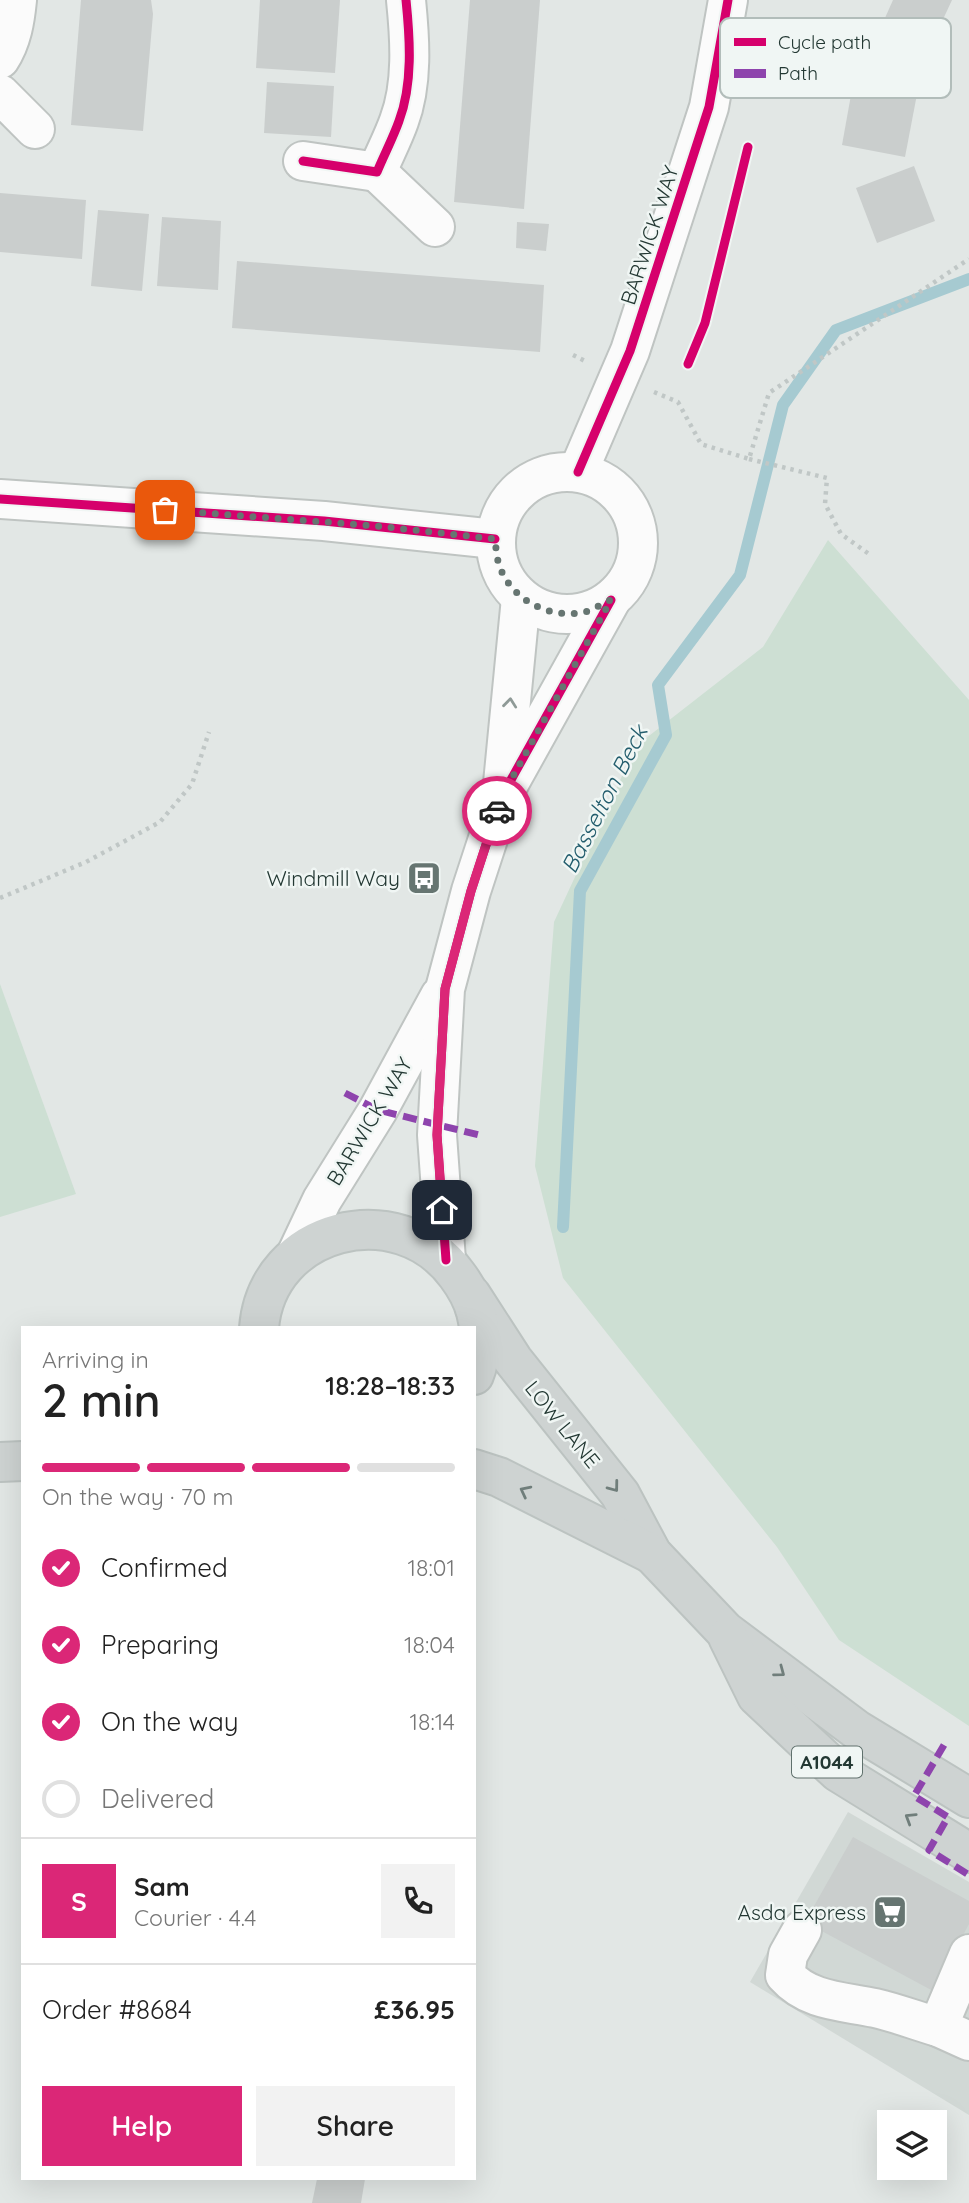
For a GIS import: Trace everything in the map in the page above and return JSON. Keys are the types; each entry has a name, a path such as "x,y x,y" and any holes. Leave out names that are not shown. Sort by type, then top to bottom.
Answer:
{"main road":[{"path":"255,1323 274,1281 296,1255 324,1238 355,1229 388,1230 419,1240 446,1259"},
{"name":"LOW LANE","path":"446,1259 513,1360 620,1494 652,1554 725,1631 857,1730 969,1798"},
{"path":"471,1295 480,1331 476,1370"},
{"path":"0,1462 21,1461"},
{"name":"LOW LANE","path":"476,1470 499,1477 652,1554"},
{"name":"LOW LANE","path":"725,1631 757,1696 838,1772 969,1853"}],"street":[{"path":"0,59 6,50 15,21 18,0"},
{"path":"377,172 400,119 408,77 410,35 407,0"},
{"name":"BARWICK WAY","path":"725,18 728,0"},
{"name":"BARWICK WAY","path":"578,472 630,351 709,107 720,45"},
{"path":"0,94 34,129"},
{"path":"303,160 377,172 435,227"},
{"path":"578,472 604,482 624,501 637,525 638,553 629,579 611,600 581,613 549,612 521,598 506,581 497,561 495,539 503,510 522,487 549,474 578,472"},
{"path":"0,499 363,524 495,539"},
{"name":"BARWICK WAY","path":"502,796 521,598"},
{"name":"BARWICK WAY","path":"446,1259 437,1135 445,989 471,891 502,796 611,600"},
{"name":"BARWICK WAY","path":"296,1255 322,1200 378,1110 445,989"},
{"path":"802,1930 788,1955 785,1975 794,1985 821,1999 876,2008 954,2034 969,1954"}],"path":[{"path":"749,459 769,393 969,258"},
{"path":"573,355 678,402 701,444 827,478 825,504 841,534 869,554"},
{"path":"0,898 86,862 160,822 192,783 209,732"}],"shaded area":[{"path":"848,1812 969,1882 969,2115 750,1982"}],"green space":[{"path":"828,540 969,700 969,1726 839,1640 777,1547 563,1278 535,1166 554,922 636,746 763,647"},
{"path":"0,984 76,1194 0,1217"}],"building":[{"path":"81,0 151,0 153,14 143,131 71,125"},
{"path":"260,0 340,0 335,73 256,68"},
{"path":"470,0 540,0 524,209 454,202"},
{"path":"893,0 952,0 944,18 885,18"},
{"path":"267,82 334,86 331,137 264,133"},
{"path":"850,98 916,98 905,157 842,145"},
{"path":"914,166 935,221 877,243 856,188"},
{"path":"0,193 86,200 82,259 0,252"},
{"path":"98,210 149,214 142,291 91,286"},
{"path":"162,217 221,221 218,290 157,286"},
{"path":"517,222 549,224 546,251 516,248"},
{"path":"237,261 544,285 540,352 232,328"},
{"name":"Asda Express","path":"853,1837 969,1901 969,1924 933,1991 805,1922"},
{"path":"317,2180 365,2180 361,2203 312,2203"}],"waterway":[{"name":"Basselton Beck","path":"563,1227 580,891 666,735 658,685 740,575 783,405 836,330 969,279"}],"marked path":[{"path":"345,1093 378,1110 479,1135"},
{"path":"944,1745 914,1796 948,1817 929,1850 969,1875"}],"cycle path":[{"path":"303,161 377,172 399,121 407,92 409,46 406,0"},
{"path":"725,18 728,0"},
{"path":"578,472 630,351 709,107 720,45"},
{"path":"688,364 705,323 748,147"},
{"path":"0,499 324,521 495,539"},
{"path":"446,1260 437,1135 445,989 471,891 502,796 611,600"}],"way so far":[{"path":"165,510 324,521 495,539 497,561 506,581 521,598 549,612 581,613 611,600 502,796 497,811"}],"place":[{"name":"Windmill Way","path":"424,878"},
{"name":"Asda Express","path":"890,1912"}],"route":[{"path":"442,1210 437,1135 445,989 471,891 497,811"}]}
